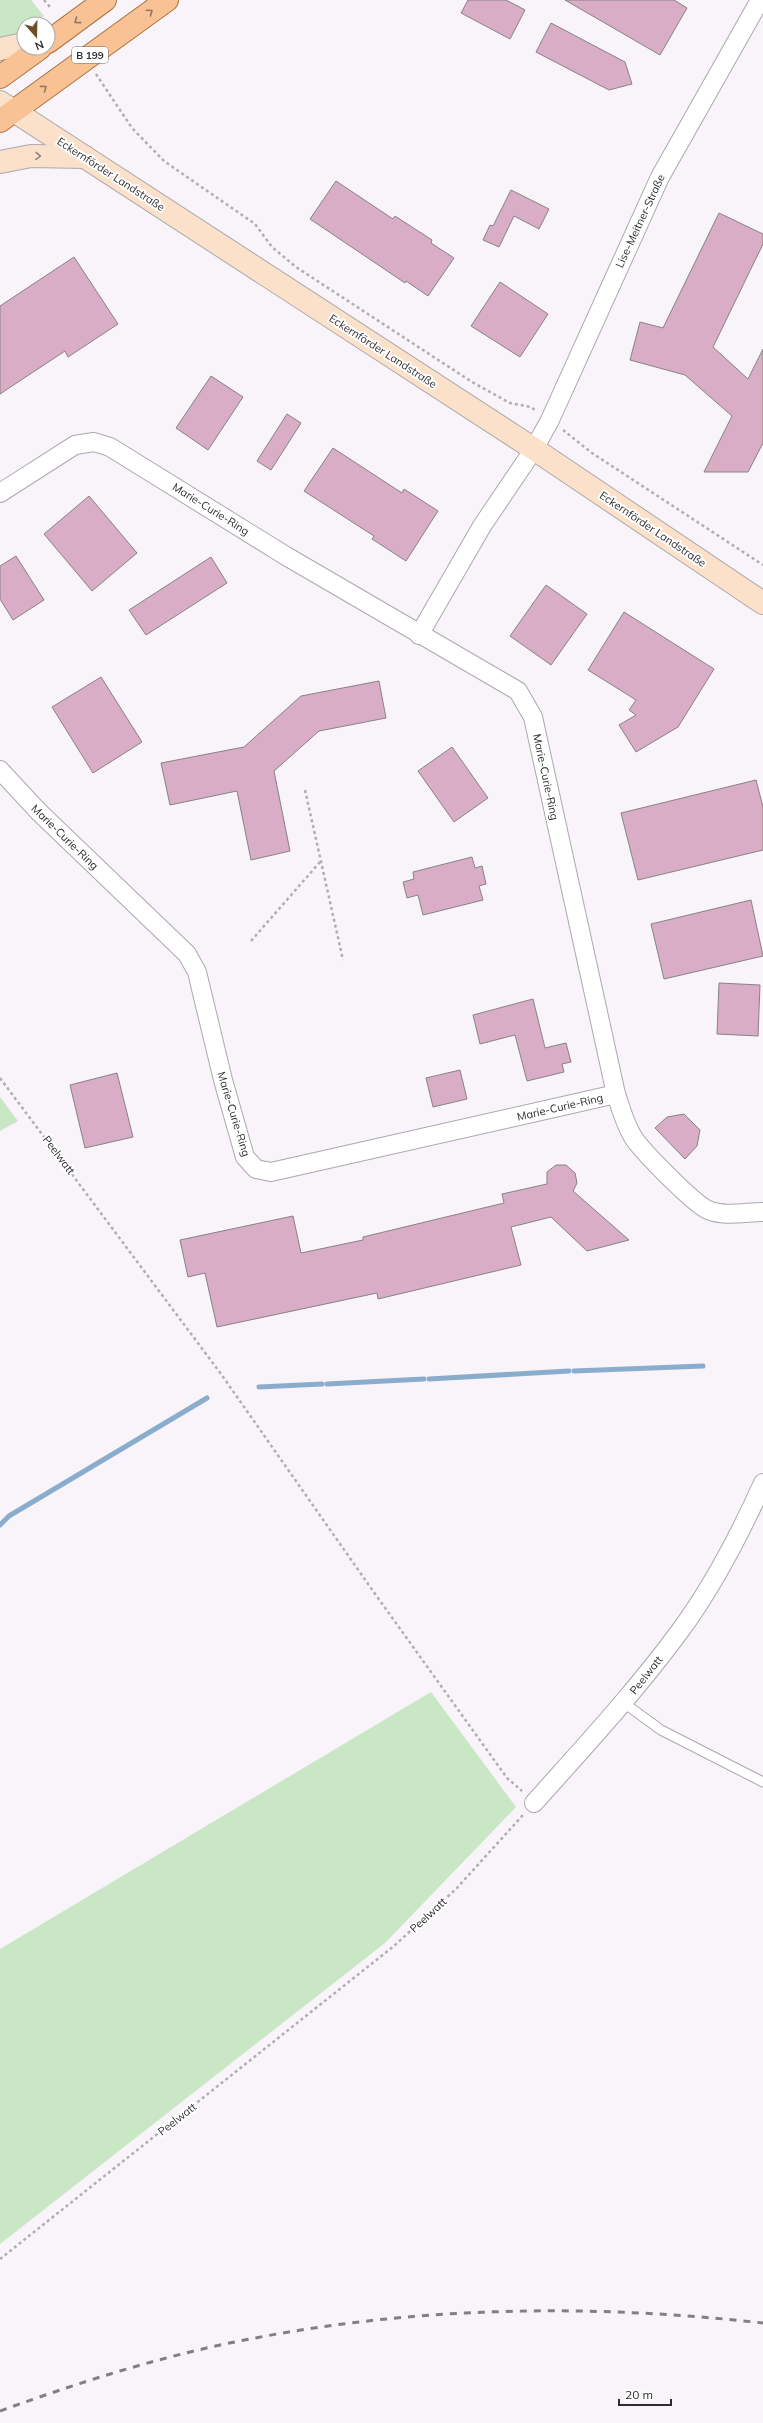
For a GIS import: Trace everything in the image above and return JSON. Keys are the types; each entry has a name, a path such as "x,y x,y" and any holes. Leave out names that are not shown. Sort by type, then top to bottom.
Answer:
{"main road":[{"path":"56,35 105,0"},
{"name":"B 199","path":"4,111 166,0"},
{"path":"0,77 28,56"}],"street":[{"name":"Lise-Meitner-Straße","path":"534,449 550,420 660,177 760,0"},
{"path":"0,49 16,46"},
{"name":"Eckernförder Landstraße","path":"4,111 85,157 534,449 763,603"},
{"path":"0,162 31,156 85,157"},
{"name":"Marie-Curie-Ring","path":"0,493 75,445 94,442 110,447 286,556 419,635 518,691 533,717 616,1094 633,1138 694,1200 708,1210 724,1213 763,1212"},
{"path":"419,635 482,526 534,449"},
{"name":"Marie-Curie-Ring","path":"0,770 39,812 187,954 197,972 223,1080 246,1157 256,1169 271,1172 616,1094"},
{"name":"Peelwatt","path":"531,1800 624,1703 680,1630 712,1581 747,1519 763,1483"}],"lane":[{"path":"624,1703 661,1730 763,1782"}],"path":[{"path":"44,0 50,7"},
{"path":"95,72 132,128 164,161 256,224 272,247 296,267 472,382 510,403 531,407 592,453 763,565"},
{"path":"305,790 342,960"},
{"path":"251,941 320,862"},
{"name":"Peelwatt","path":"0,1078 221,1374 373,1592 507,1778 531,1800 456,1889 394,1946 0,2259"}],"green space":[{"path":"0,0 31,0 44,16 16,16 16,34 12,36 0,38"},
{"path":"0,1097 18,1121 0,1131"},
{"path":"431,1692 516,1807 385,1943 0,2244 0,1949"}],"building":[{"path":"468,0 506,0 525,10 510,39 461,13"},
{"path":"565,0 674,0 687,8 660,55"},
{"path":"551,23 625,62 632,84 609,90 536,52"},
{"path":"336,181 393,219 395,216 432,240 431,243 454,258 428,296 406,281 405,283 310,219"},
{"path":"511,190 549,209 539,229 514,216 499,247 483,240 490,225 493,226"},
{"path":"719,213 763,234 763,244 713,347 748,379 763,349 763,443 748,472 704,472 732,416 685,375 630,360 640,322 663,328"},
{"path":"74,257 118,324 68,357 65,351 0,394 0,306"},
{"path":"500,282 548,314 520,357 471,326"},
{"path":"211,376 243,397 208,450 176,428"},
{"path":"287,414 301,423 271,470 257,461"},
{"path":"333,448 402,493 404,489 438,511 406,561 372,539 374,536 304,491"},
{"path":"89,496 137,553 92,591 44,534"},
{"path":"16,556 44,600 13,620 0,599 0,566"},
{"path":"211,557 227,583 146,635 129,610"},
{"path":"546,585 587,614 551,665 510,636"},
{"path":"624,612 714,669 678,727 636,752 619,725 636,715 629,710 636,700 588,670"},
{"path":"101,677 142,742 93,773 52,707"},
{"path":"379,681 386,718 319,731 274,771 290,851 251,860 237,791 170,805 161,763 244,747 301,696"},
{"path":"452,747 488,798 454,822 418,771"},
{"path":"756,780 763,807 763,850 638,880 621,813"},
{"path":"472,857 475,868 482,866 486,884 479,886 483,900 423,915 418,895 407,898 403,882 414,879 413,872"},
{"path":"751,900 763,956 664,979 651,924"},
{"path":"719,983 760,985 758,1036 717,1034"},
{"path":"533,999 545,1048 566,1043 571,1062 562,1064 564,1072 527,1081 515,1035 480,1044 473,1015"},
{"path":"460,1070 467,1099 433,1107 426,1078"},
{"path":"117,1073 133,1137 85,1148 70,1085"},
{"path":"684,1114 700,1130 697,1146 685,1159 655,1128 667,1117"},
{"path":"556,1165 566,1165 575,1173 577,1183 573,1191 629,1240 587,1251 551,1217 511,1227 521,1265 378,1299 377,1293 217,1327 205,1273 188,1277 180,1240 293,1216 301,1253 363,1240 363,1237 504,1203 502,1194 547,1184 547,1172"}],"waterway":[{"path":"574,1371 703,1366"},
{"path":"429,1379 569,1371"},
{"path":"327,1384 424,1379"},
{"path":"259,1387 322,1384"},
{"path":"0,1525 9,1516 207,1398"}],"railway":[{"path":"0,2411 126,2369 222,2344 318,2327 381,2319 508,2311 572,2311 636,2313 763,2323"}]}
